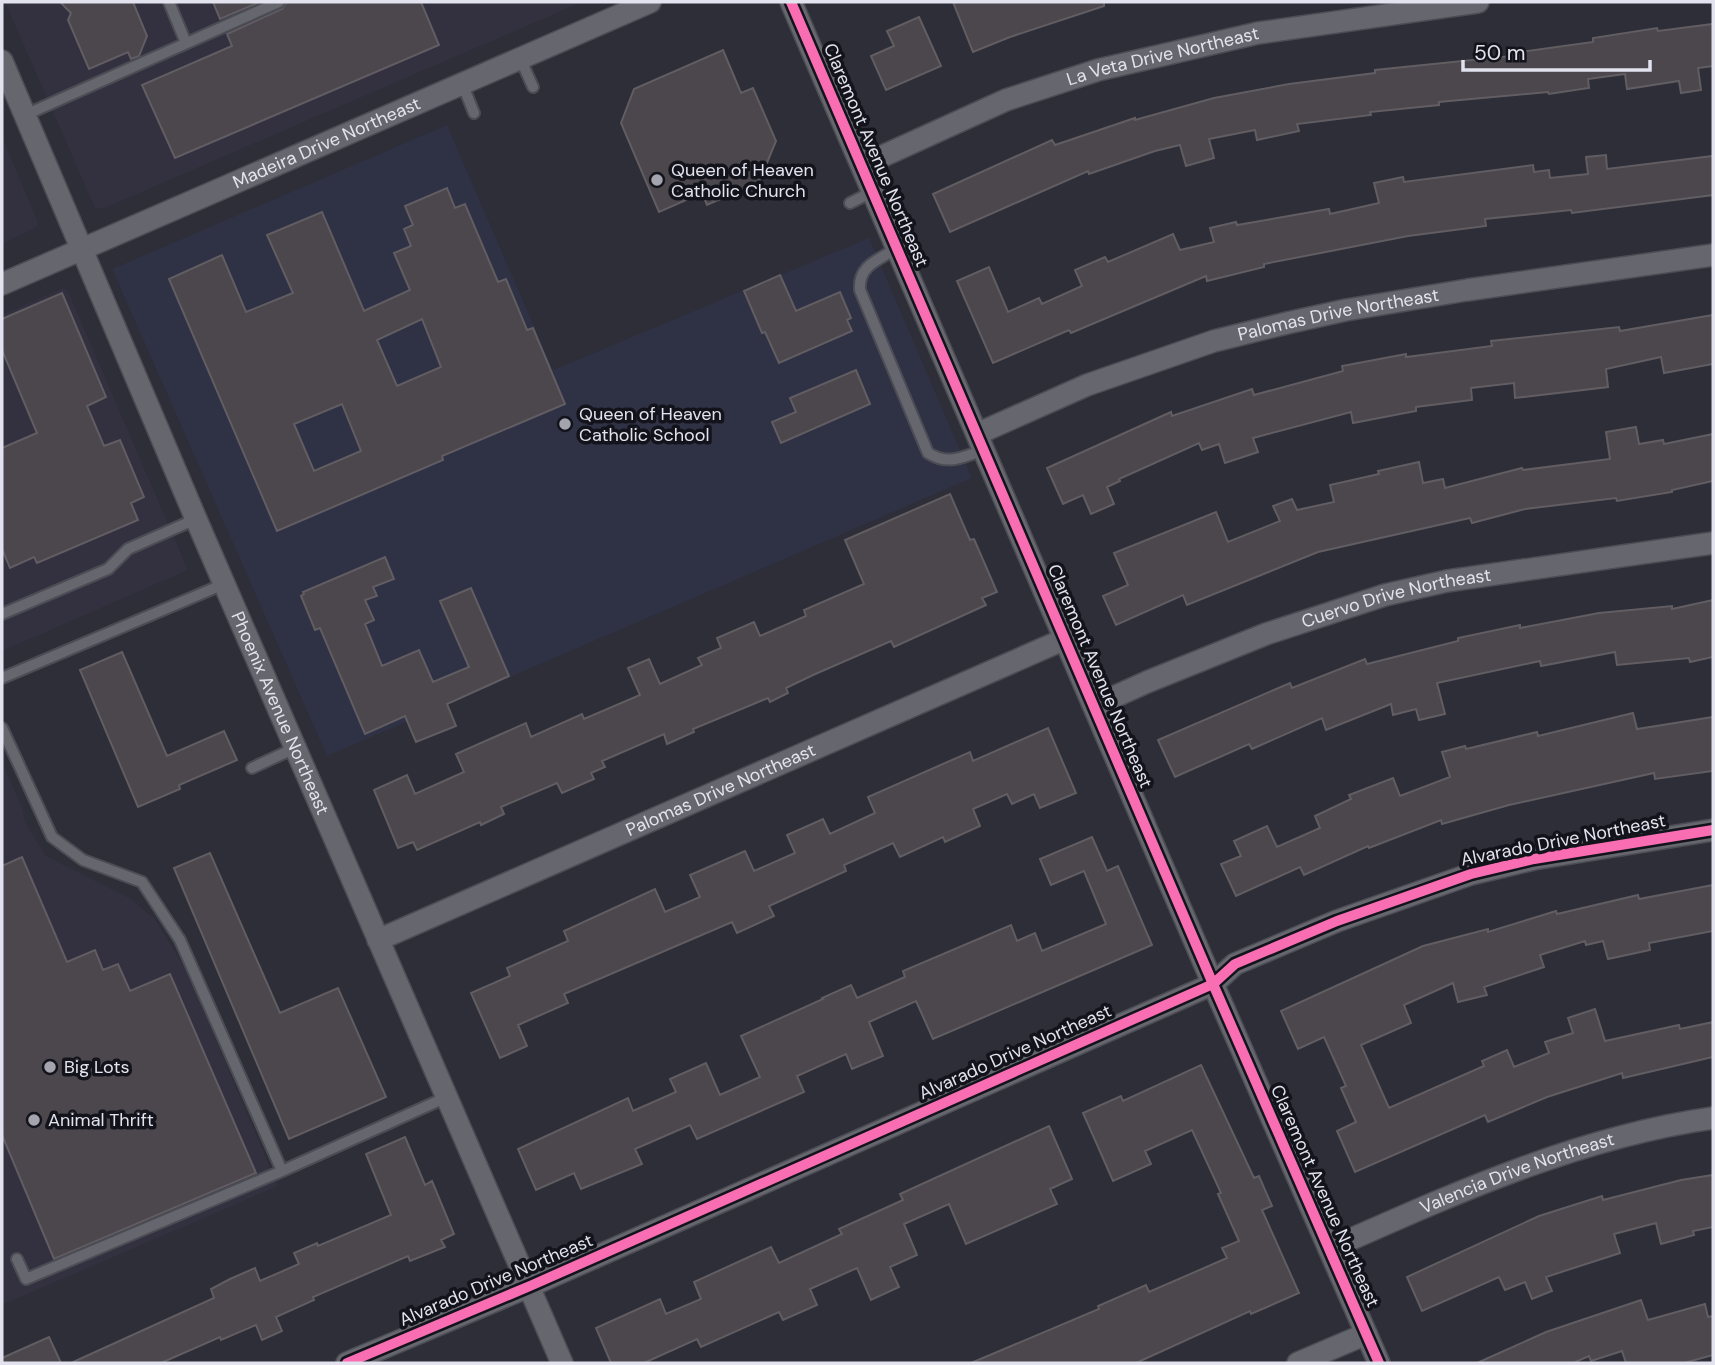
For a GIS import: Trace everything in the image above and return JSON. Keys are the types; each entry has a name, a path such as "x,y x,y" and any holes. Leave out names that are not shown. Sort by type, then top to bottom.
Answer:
{"street":[{"name":"Madeira Drive Northeast","path":"2,285 650,2"},
{"name":"Claremont Avenue Northeast","path":"791,2 1378,1363"},
{"name":"La Veta Drive Northeast","path":"863,165 1006,100 1098,70 1258,33 1478,2"},
{"name":"Phoenix Avenue Northeast","path":"2,61 196,519 562,1363"},
{"name":"Palomas Drive Northeast","path":"980,442 1087,385 1214,341 1346,310 1713,255"},
{"name":"Cuervo Drive Northeast","path":"1094,706 1266,634 1385,595 1447,581 1713,543"},
{"name":"Palomas Drive Northeast","path":"378,940 1065,639"},
{"name":"Alvarado Drive Northeast","path":"347,1363 530,1286 1213,984 1235,964 1336,921 1471,874 1534,859 1713,830"},
{"name":"Valencia Drive Northeast","path":"1329,1249 1386,1222 1524,1165 1590,1145 1713,1118"},
{"path":"1298,1363 1366,1334"}],"lane":[{"path":"169,2 186,43"},
{"path":"24,115 279,2"},
{"path":"520,58 533,87"},
{"path":"462,83 474,113"},
{"path":"850,203 874,191"},
{"path":"897,248 864,269 859,279 860,290 928,453 940,460 952,460 980,442"},
{"path":"2,614 108,569 128,549 196,519"},
{"path":"2,678 224,584"},
{"path":"2,727 52,837 83,860 142,882 180,940 282,1171"},
{"path":"251,768 295,748"},
{"path":"17,1259 26,1279 282,1171 447,1097"}],"shaded area":[{"path":"5,2 582,2 102,209 95,208"},
{"name":"Queen of Heaven Catholic School","path":"447,125 553,370 869,238 972,478 327,756 112,269"},
{"path":"2,137 38,226 2,244"},
{"path":"61,289 67,289 188,570 2,651 2,315"},
{"path":"2,762 23,810 25,822 46,856 131,899 155,919 186,970 278,1186 2,1305"}],"building":[{"path":"60,2 133,2 147,36 139,56 131,59 128,52 89,69 68,20 71,13"},
{"path":"213,2 260,2 220,19"},
{"path":"287,2 421,2 439,45 175,158 142,85 232,46 227,34 282,9"},
{"path":"953,2 1104,2 1104,6 973,52"},
{"path":"919,17 941,66 886,90 871,56 894,46 887,31"},
{"path":"1713,24 1713,66 1698,68 1701,90 1681,93 1679,81 1627,89 1625,74 1588,79 1589,88 1549,94 1439,102 1439,105 1370,112 1371,115 1297,124 1299,131 1257,140 1255,130 1209,139 1214,158 1186,166 1180,145 1089,174 1088,171 950,232 933,194 1052,140 1055,145 1135,118 1214,98 1289,84 1375,73 1375,70 1522,55 1521,52 1593,42 1593,38 1657,28 1658,31"},
{"path":"723,50 741,93 753,88 776,141 759,182 707,205 702,193 659,212 621,123 634,89"},
{"path":"1606,155 1607,169 1713,156 1713,195 1572,213 1571,210 1485,219 1486,226 1408,236 1264,264 1264,267 1207,281 1206,276 993,363 957,281 989,267 1008,312 1039,298 1042,304 1082,286 1075,270 1105,257 1108,262 1173,234 1180,250 1214,242 1210,228 1329,209 1330,214 1379,203 1374,183 1403,177 1404,182 1533,165 1534,172 1549,170 1550,178 1588,174 1586,157"},
{"path":"447,188 455,208 465,204 498,282 506,279 527,330 533,328 565,404 277,531 169,279 222,255 246,312 293,293 267,235 322,212 364,311 410,290 394,253 411,246 404,229 413,225 405,206","holes":["422,319 441,367 397,386 377,340","342,404 361,451 314,471 294,424"]},
{"path":"780,275 796,311 840,292 851,318 847,320 852,331 779,363 765,332 762,333 744,291"},
{"path":"62,293 106,397 87,406 104,446 120,440 144,497 131,503 138,520 37,563 34,557 10,568 2,549 2,448 37,433 2,350 2,319"},
{"path":"1713,315 1713,364 1664,373 1661,357 1606,369 1608,387 1515,398 1514,383 1471,388 1472,400 1416,407 1416,411 1353,423 1351,412 1253,438 1258,452 1225,463 1219,444 1202,450 1199,443 1119,479 1120,481 1107,487 1114,504 1091,514 1083,495 1063,504 1047,468 1171,412 1172,416 1252,389 1254,395 1343,371 1342,366 1406,354 1406,357 1492,346 1491,341 1619,327 1620,331"},
{"path":"856,370 870,404 781,443 772,422 796,412 790,398"},
{"path":"1636,427 1639,444 1663,440 1664,444 1713,434 1713,481 1672,492 1617,501 1616,498 1525,509 1472,523 1470,518 1318,552 1187,605 1183,595 1116,625 1103,596 1128,585 1114,553 1216,512 1228,542 1280,521 1273,506 1292,499 1297,510 1334,502 1330,485 1379,474 1378,471 1419,462 1423,483 1443,479 1445,488 1522,468 1610,459 1606,432"},
{"path":"950,494 970,540 974,539 997,592 982,598 986,605 894,647 891,641 786,688 788,693 770,702 768,698 693,729 694,732 667,744 664,734 602,761 605,767 591,773 594,779 562,793 557,783 501,807 504,814 481,825 480,822 417,850 413,842 398,848 374,790 407,775 415,794 464,772 456,754 526,723 531,737 582,714 584,719 640,695 628,668 649,659 660,684 702,665 698,658 721,648 717,638 754,622 760,636 806,616 804,610 864,584 845,540"},
{"path":"385,557 394,579 373,587 377,596 365,600 374,620 365,624 382,666 419,650 433,682 469,667 440,601 471,588 509,676 447,704 456,726 416,742 405,716 365,734 320,628 315,630 301,596 303,592"},
{"path":"1713,600 1713,657 1690,662 1689,658 1617,665 1615,652 1541,666 1540,661 1437,683 1445,714 1419,720 1416,709 1393,715 1391,704 1326,730 1322,718 1252,749 1249,744 1175,777 1158,740 1290,683 1292,688 1365,659 1367,664 1458,641 1458,638 1520,625 1520,628 1599,613 1672,606 1672,609"},
{"path":"122,652 167,756 224,731 237,760 179,785 180,789 138,807 80,670"},
{"path":"1633,713 1637,729 1713,717 1713,771 1655,779 1654,773 1509,805 1442,824 1441,820 1369,848 1368,846 1304,875 1300,867 1236,896 1221,864 1241,856 1234,841 1267,826 1277,847 1320,828 1315,816 1351,799 1349,795 1393,778 1400,796 1450,777 1442,752 1537,732 1538,736"},
{"path":"1048,728 1076,793 1040,808 1034,794 1012,804 1007,794 973,809 980,826 945,842 943,837 900,857 893,843 844,865 846,871 769,906 774,916 737,933 732,922 564,994 568,1003 518,1025 527,1046 500,1058 471,993 510,976 507,968 568,941 564,931 655,889 665,912 700,897 690,875 745,851 754,871 795,853 787,835 823,819 830,834 875,813 868,797 970,752 973,761"},
{"path":"1092,837 1107,871 1118,866 1152,945 933,1039 916,1001 869,1022 883,1056 852,1069 846,1054 797,1076 804,1092 697,1139 690,1125 635,1149 642,1164 581,1189 574,1173 536,1190 518,1149 628,1098 633,1111 676,1092 670,1079 706,1063 720,1095 760,1077 741,1036 822,998 851,985 857,998 905,977 903,971 1011,925 1017,941 1035,933 1042,951 1106,924 1084,871 1051,885 1040,859"},
{"path":"210,853 280,1013 338,988 386,1097 289,1139 174,868"},
{"path":"22,857 67,962 95,950 103,970 118,964 130,991 170,974 256,1173 54,1259 2,1135 2,866"},
{"path":"1713,885 1713,931 1649,943 1650,950 1608,959 1603,941 1586,945 1585,941 1540,955 1544,967 1484,987 1487,995 1458,1002 1453,983 1404,1005 1411,1023 1361,1045 1389,1108 1484,1066 1482,1061 1507,1050 1514,1067 1549,1053 1545,1042 1573,1033 1568,1018 1595,1009 1605,1041 1679,1025 1680,1029 1713,1022 1713,1057 1623,1078 1622,1073 1547,1097 1488,1122 1485,1115 1355,1172 1337,1131 1356,1122 1341,1088 1346,1086 1324,1037 1298,1049 1281,1011 1423,946 1488,929 1488,932 1556,911 1557,914 1638,895 1639,899"},
{"path":"1201,1065 1254,1178 1259,1176 1272,1206 1262,1210 1299,1293 1251,1314 1250,1311 1136,1363 971,1363 1099,1309 1098,1306 1146,1285 1149,1292 1227,1258 1222,1248 1239,1241 1218,1194 1221,1193 1192,1130 1145,1151 1151,1164 1113,1181 1083,1113 1121,1096 1123,1101"},
{"path":"1049,1126 1072,1179 1050,1189 1057,1204 966,1244 949,1204 904,1224 917,1255 890,1267 899,1287 871,1300 857,1268 810,1289 817,1305 783,1320 779,1312 701,1347 697,1339 644,1363 611,1363 596,1328 660,1299 666,1314 701,1299 694,1282 771,1247 779,1263 842,1234 839,1229 903,1200 900,1194"},
{"path":"405,1137 425,1185 432,1181 454,1234 441,1240 445,1247 410,1261 408,1256 313,1297 314,1300 276,1317 282,1331 262,1340 256,1325 221,1340 220,1337 161,1363 71,1363 214,1298 211,1289 230,1279 255,1268 260,1281 299,1264 294,1253 317,1243 318,1246 391,1215 366,1154"},
{"path":"1713,1175 1713,1227 1693,1231 1694,1235 1661,1244 1656,1223 1614,1234 1620,1253 1546,1277 1552,1291 1532,1299 1525,1282 1505,1290 1499,1277 1422,1311 1407,1277 1539,1216 1602,1196 1603,1200 1681,1180"},
{"path":"1641,1300 1648,1320 1705,1304 1708,1317 1713,1316 1713,1355 1684,1363 1626,1363 1622,1351 1591,1361 1589,1356 1573,1363 1477,1363 1546,1332"},
{"path":"49,1337 61,1363 2,1363 2,1358"}],"cycle path":[{"path":"791,2 1379,1363"},
{"path":"347,1363 530,1286 1213,984 1235,964 1337,921 1471,874 1534,859 1713,830"}],"place":[{"name":"Queen of Heaven Catholic Church","path":"657,180"},
{"name":"Queen of Heaven Catholic School","path":"565,424"},
{"name":"Big Lots","path":"50,1067"},
{"name":"Animal Thrift","path":"34,1120"}]}
